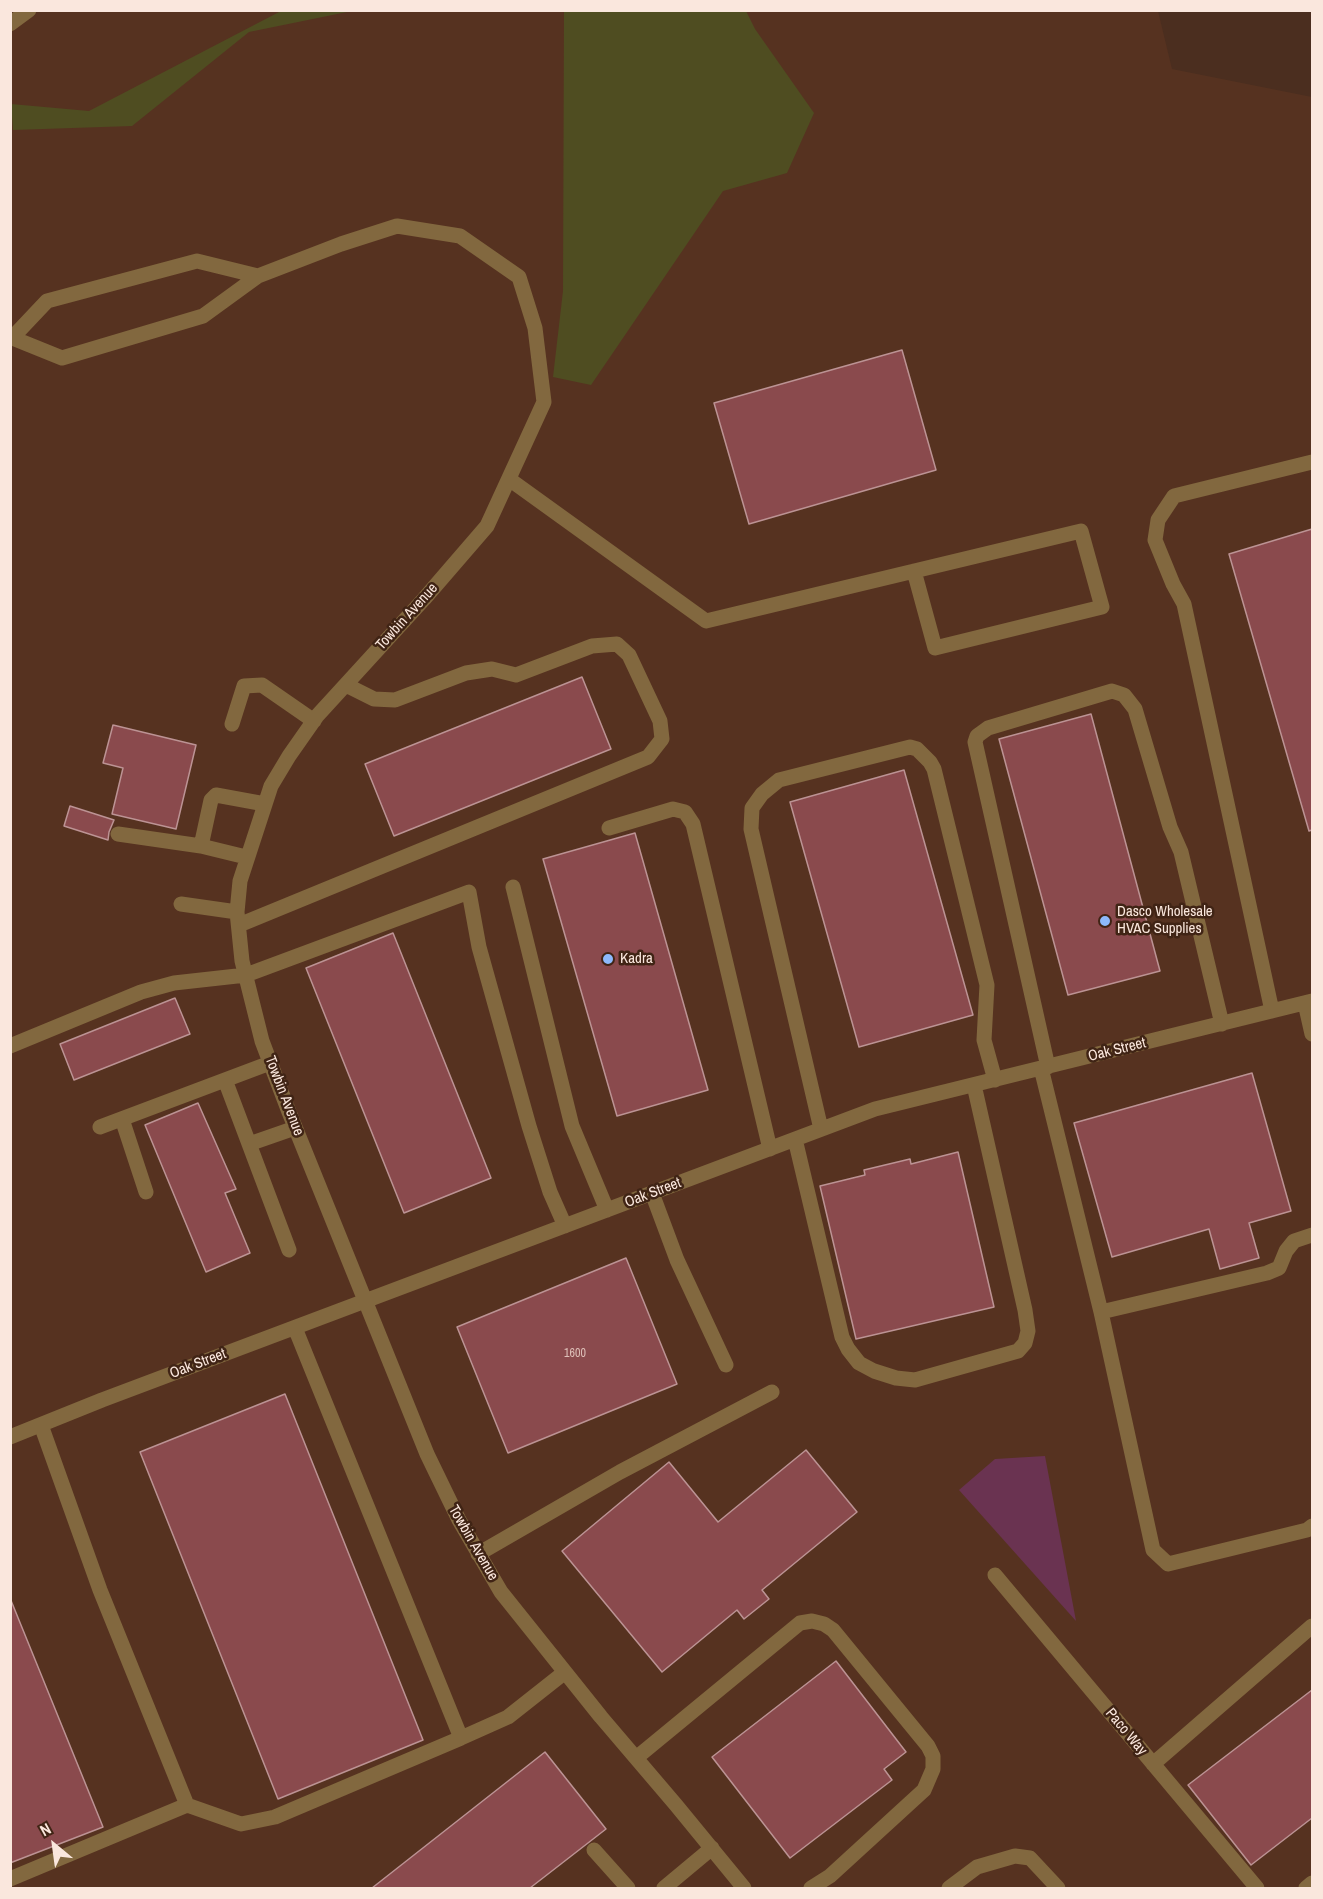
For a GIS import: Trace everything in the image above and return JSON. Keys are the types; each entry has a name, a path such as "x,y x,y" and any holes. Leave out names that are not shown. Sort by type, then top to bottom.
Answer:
{"street":[{"path":"10,24 29,10"},
{"name":"Towbin Avenue","path":"258,276 341,244 397,226 460,236 519,277 535,328 544,402 487,526 314,721 271,786 240,881 238,918 242,961 262,1041 270,1063 427,1455 459,1521 501,1592 744,1888"},
{"path":"197,261 258,276 204,316 62,358 12,337 47,301 197,261"},
{"path":"1272,1011 1184,603 1173,584 1155,540 1158,520 1174,496 1312,462"},
{"path":"509,478 706,621 914,571 1081,531 1102,607 935,648 914,571"},
{"path":"181,904 238,918 648,757 662,739 660,721 629,655 617,644 592,646 516,675 492,669 466,673 395,700 374,699 346,685"},
{"path":"232,724 244,686 262,685 314,721"},
{"path":"1222,1024 1181,852 1170,827 1135,709 1124,695 1112,691 988,728 977,736 975,742 1045,1067 1153,1550 1168,1564 1307,1530 1312,1526"},
{"path":"821,1130 751,829 752,808 762,794 779,780 910,747 917,749 930,762 934,769 987,985 984,1040 995,1080"},
{"path":"201,846 211,800 216,795 265,804"},
{"path":"609,828 673,808 685,812 693,824 770,1149"},
{"path":"118,834 201,846 246,857"},
{"path":"513,887 572,1126 607,1210"},
{"path":"10,1046 141,992 174,983 246,975 469,891 479,947 529,1126 550,1192 565,1226"},
{"path":"1309,1002 1312,1034"},
{"name":"Oak Street","path":"10,1437 875,1109 1309,1002"},
{"path":"100,1127 270,1063"},
{"path":"225,1080 289,1250"},
{"path":"795,1139 842,1337 859,1363 896,1378 915,1380 1017,1351 1025,1343 1028,1331 1025,1310 974,1085"},
{"path":"122,1119 146,1192"},
{"path":"249,1144 296,1128"},
{"path":"652,1193 677,1260 726,1365"},
{"path":"1101,1312 1267,1273 1279,1268 1286,1251 1294,1241 1312,1235"},
{"path":"295,1328 461,1738"},
{"path":"478,1554 620,1473 772,1392"},
{"path":"41,1425 100,1590 187,1805"},
{"name":"Paco Way","path":"995,1575 1257,1888"},
{"path":"636,1758 800,1623 812,1621 824,1624 833,1630 928,1746 933,1756 933,1769 924,1790 830,1876 811,1888"},
{"path":"1153,1764 1312,1626"},
{"path":"10,1878 187,1805 241,1824 275,1817 508,1717 566,1672"},
{"path":"664,1888 712,1848"},
{"path":"594,1850 628,1888"},
{"path":"949,1888 977,1867 1016,1856 1030,1858 1058,1888"},
{"path":"1306,1888 1312,1883"}],"shaded area":[{"path":"11,11 1158,11 1172,69 1312,97 1312,1888 11,1888"},
{"path":"281,11 352,11 249,32 132,126 13,130 11,104 89,111"},
{"path":"564,11 746,11 755,29 814,113 787,173 723,191 591,385 553,377 563,291"},
{"path":"1045,1456 1076,1621 959,1490 995,1459"}],"building":[{"path":"902,350 936,470 749,524 714,403"},
{"path":"1312,529 1312,830 1309,831 1229,554"},
{"path":"582,677 611,749 394,836 365,764"},
{"path":"1091,714 1160,971 1068,995 999,739"},
{"path":"113,725 196,745 176,829 112,814 123,768 103,763"},
{"path":"904,770 973,1015 859,1047 790,802"},
{"path":"70,806 114,820 108,840 64,826"},
{"path":"635,833 708,1090 617,1116 543,859"},
{"path":"393,933 491,1178 404,1213 306,968"},
{"path":"175,998 190,1034 74,1080 60,1044"},
{"path":"1252,1073 1291,1211 1249,1223 1259,1258 1220,1269 1209,1229 1112,1257 1074,1123"},
{"path":"198,1103 236,1189 225,1193 250,1253 206,1272 145,1125"},
{"path":"958,1152 994,1307 856,1339 820,1186 865,1175 864,1170 910,1159 911,1164"},
{"path":"626,1258 677,1384 508,1453 457,1327"},
{"path":"285,1394 423,1740 278,1799 140,1452"},
{"path":"806,1450 857,1512 762,1590 769,1599 744,1619 737,1610 662,1672 562,1551 669,1462 718,1522"},
{"path":"10,1598 103,1827 10,1863"},
{"path":"836,1661 906,1752 884,1769 892,1780 790,1858 712,1757"},
{"path":"1312,1690 1312,1818 1251,1865 1188,1785"},
{"path":"545,1752 606,1829 530,1888 372,1888"}],"place":[{"name":"Dasco Wholesale HVAC Supplies","path":"1105,921"},
{"name":"Kadra","path":"608,959"}]}
